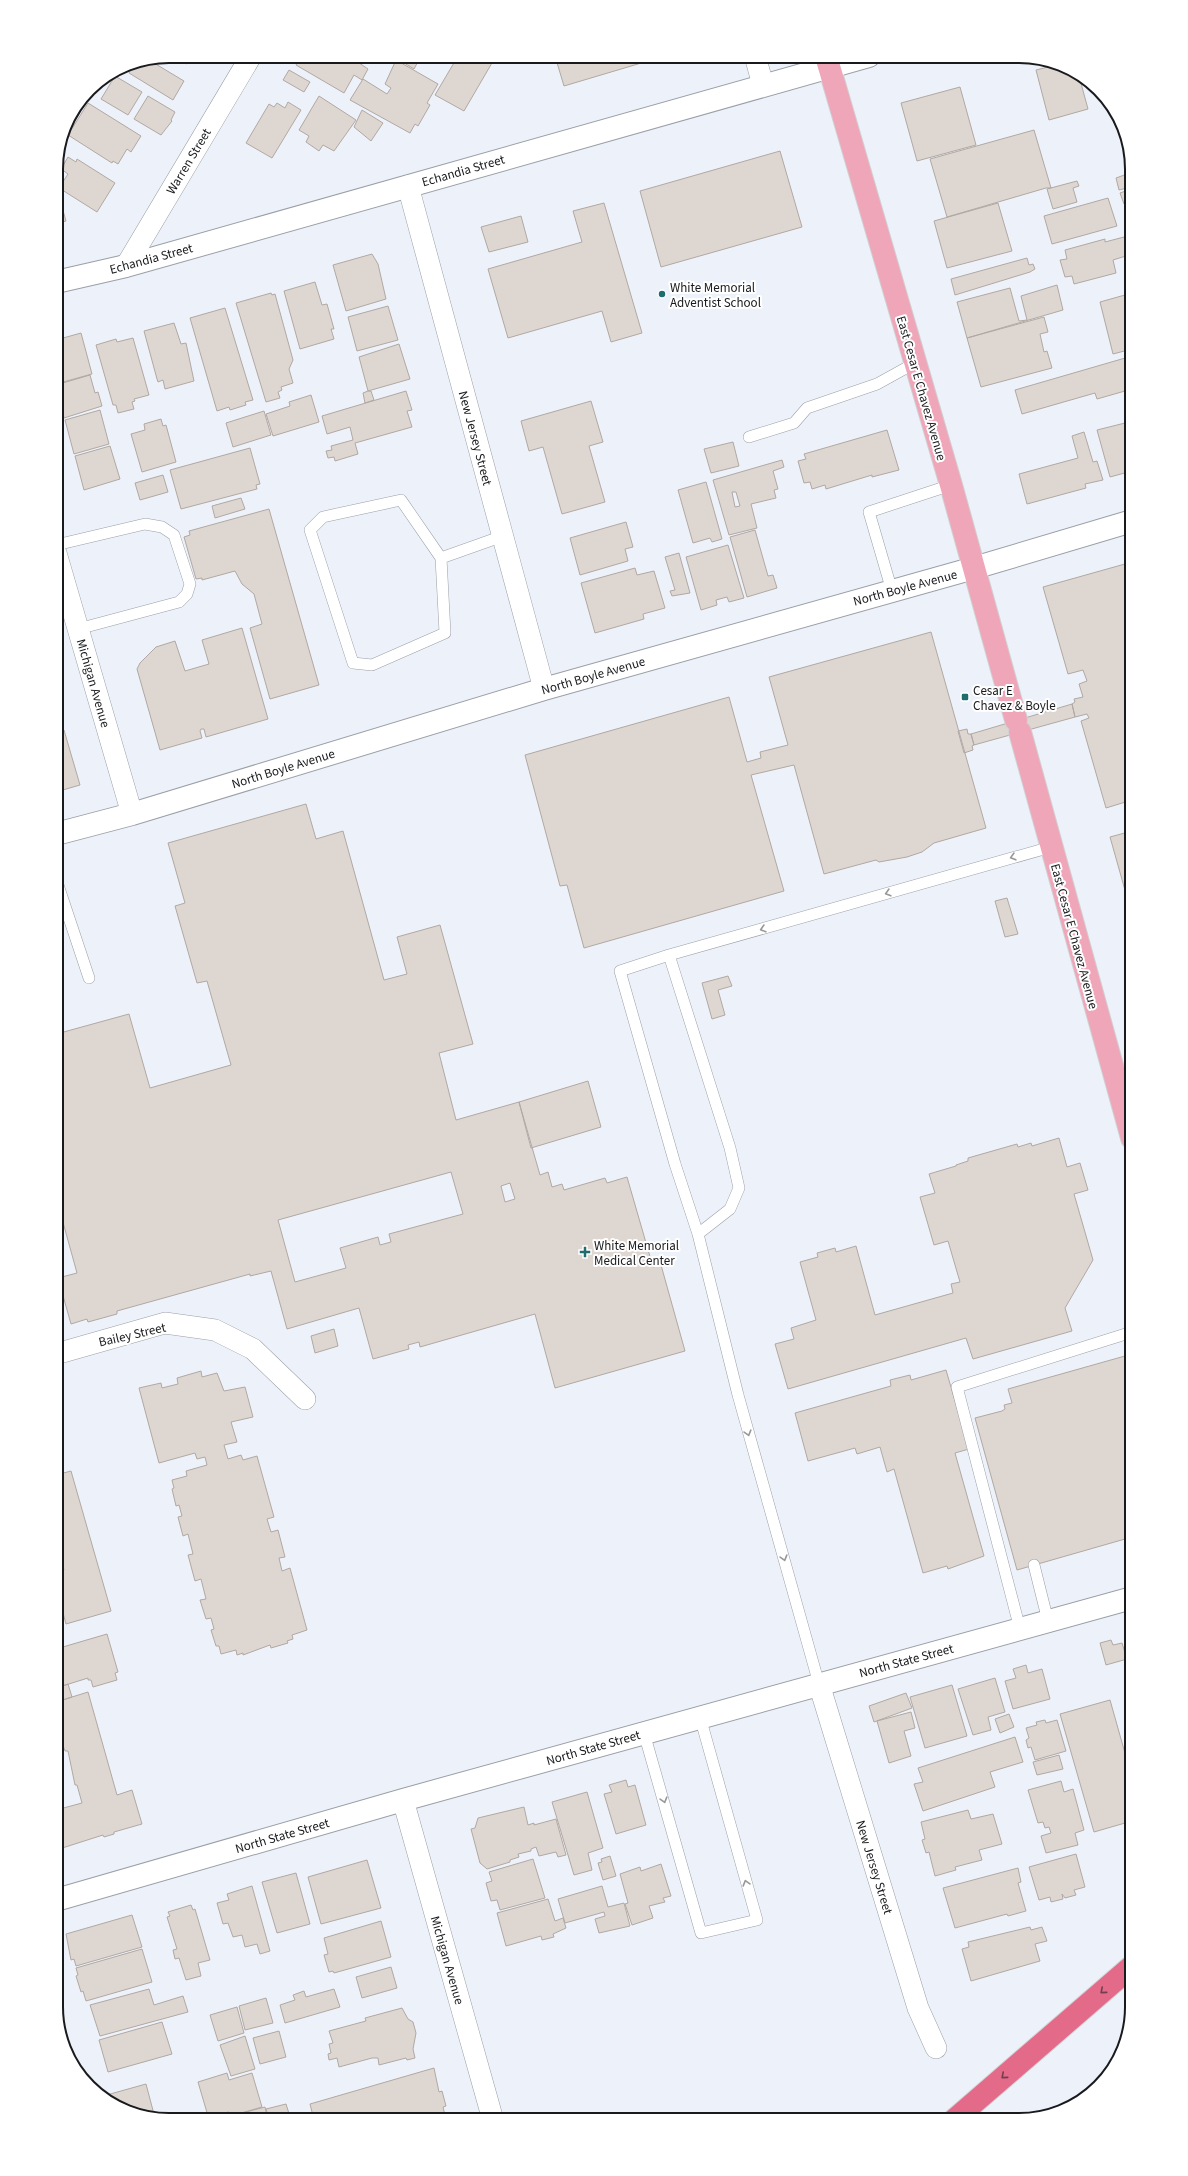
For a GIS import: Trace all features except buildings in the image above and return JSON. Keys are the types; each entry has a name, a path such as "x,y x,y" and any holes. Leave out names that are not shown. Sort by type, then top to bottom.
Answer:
{"highway":[{"path":"962,2113 1125,1972"}],"main road":[{"name":"East Cesar E Chavez Avenue","path":"829,63 951,485 1051,847 1125,1089"}],"street":[{"name":"Warren Street","path":"126,266 247,63"},
{"path":"756,63 763,85"},
{"name":"Echandia Street","path":"63,280 126,266 763,85 823,63"},
{"name":"New Jersey Street","path":"408,186 544,689"},
{"name":"North Boyle Avenue","path":"63,832 132,814 544,689 1125,524"},
{"name":"Michigan Avenue","path":"63,577 132,814"},
{"name":"Bailey Street","path":"63,1352 165,1323 215,1330 253,1349 305,1399"},
{"name":"North State Street","path":"63,1898 403,1800 1125,1600"},
{"name":"New Jersey Street","path":"819,1684 918,2008 936,2048"},
{"name":"Michigan Avenue","path":"403,1800 491,2113"}],"lane":[{"path":"749,437 794,423 807,408 876,384 915,363"},
{"path":"892,591 869,512 951,485"},
{"path":"401,500 441,558 445,633 372,665 353,663 310,530 323,517 401,500"},
{"path":"63,543 145,524 162,527 174,535 190,584 187,594 179,602 78,629"},
{"path":"441,558 503,536"},
{"path":"819,1684 738,1395 698,1234 675,1164 620,971 1051,847"},
{"path":"63,900 89,978"},
{"path":"668,956 730,1148 739,1188 730,1209 698,1234"},
{"path":"1020,1629 957,1387 1125,1334"},
{"path":"1034,1565 1048,1621"},
{"path":"644,1733 654,1762 701,1933 757,1920 700,1717"}],"place":[{"name":"White Memorial Adventist School","path":"662,294"},
{"name":"Cesar E Chavez & Boyle","path":"965,697"},
{"name":"White Memorial Medical Center","path":"585,1252"}]}
